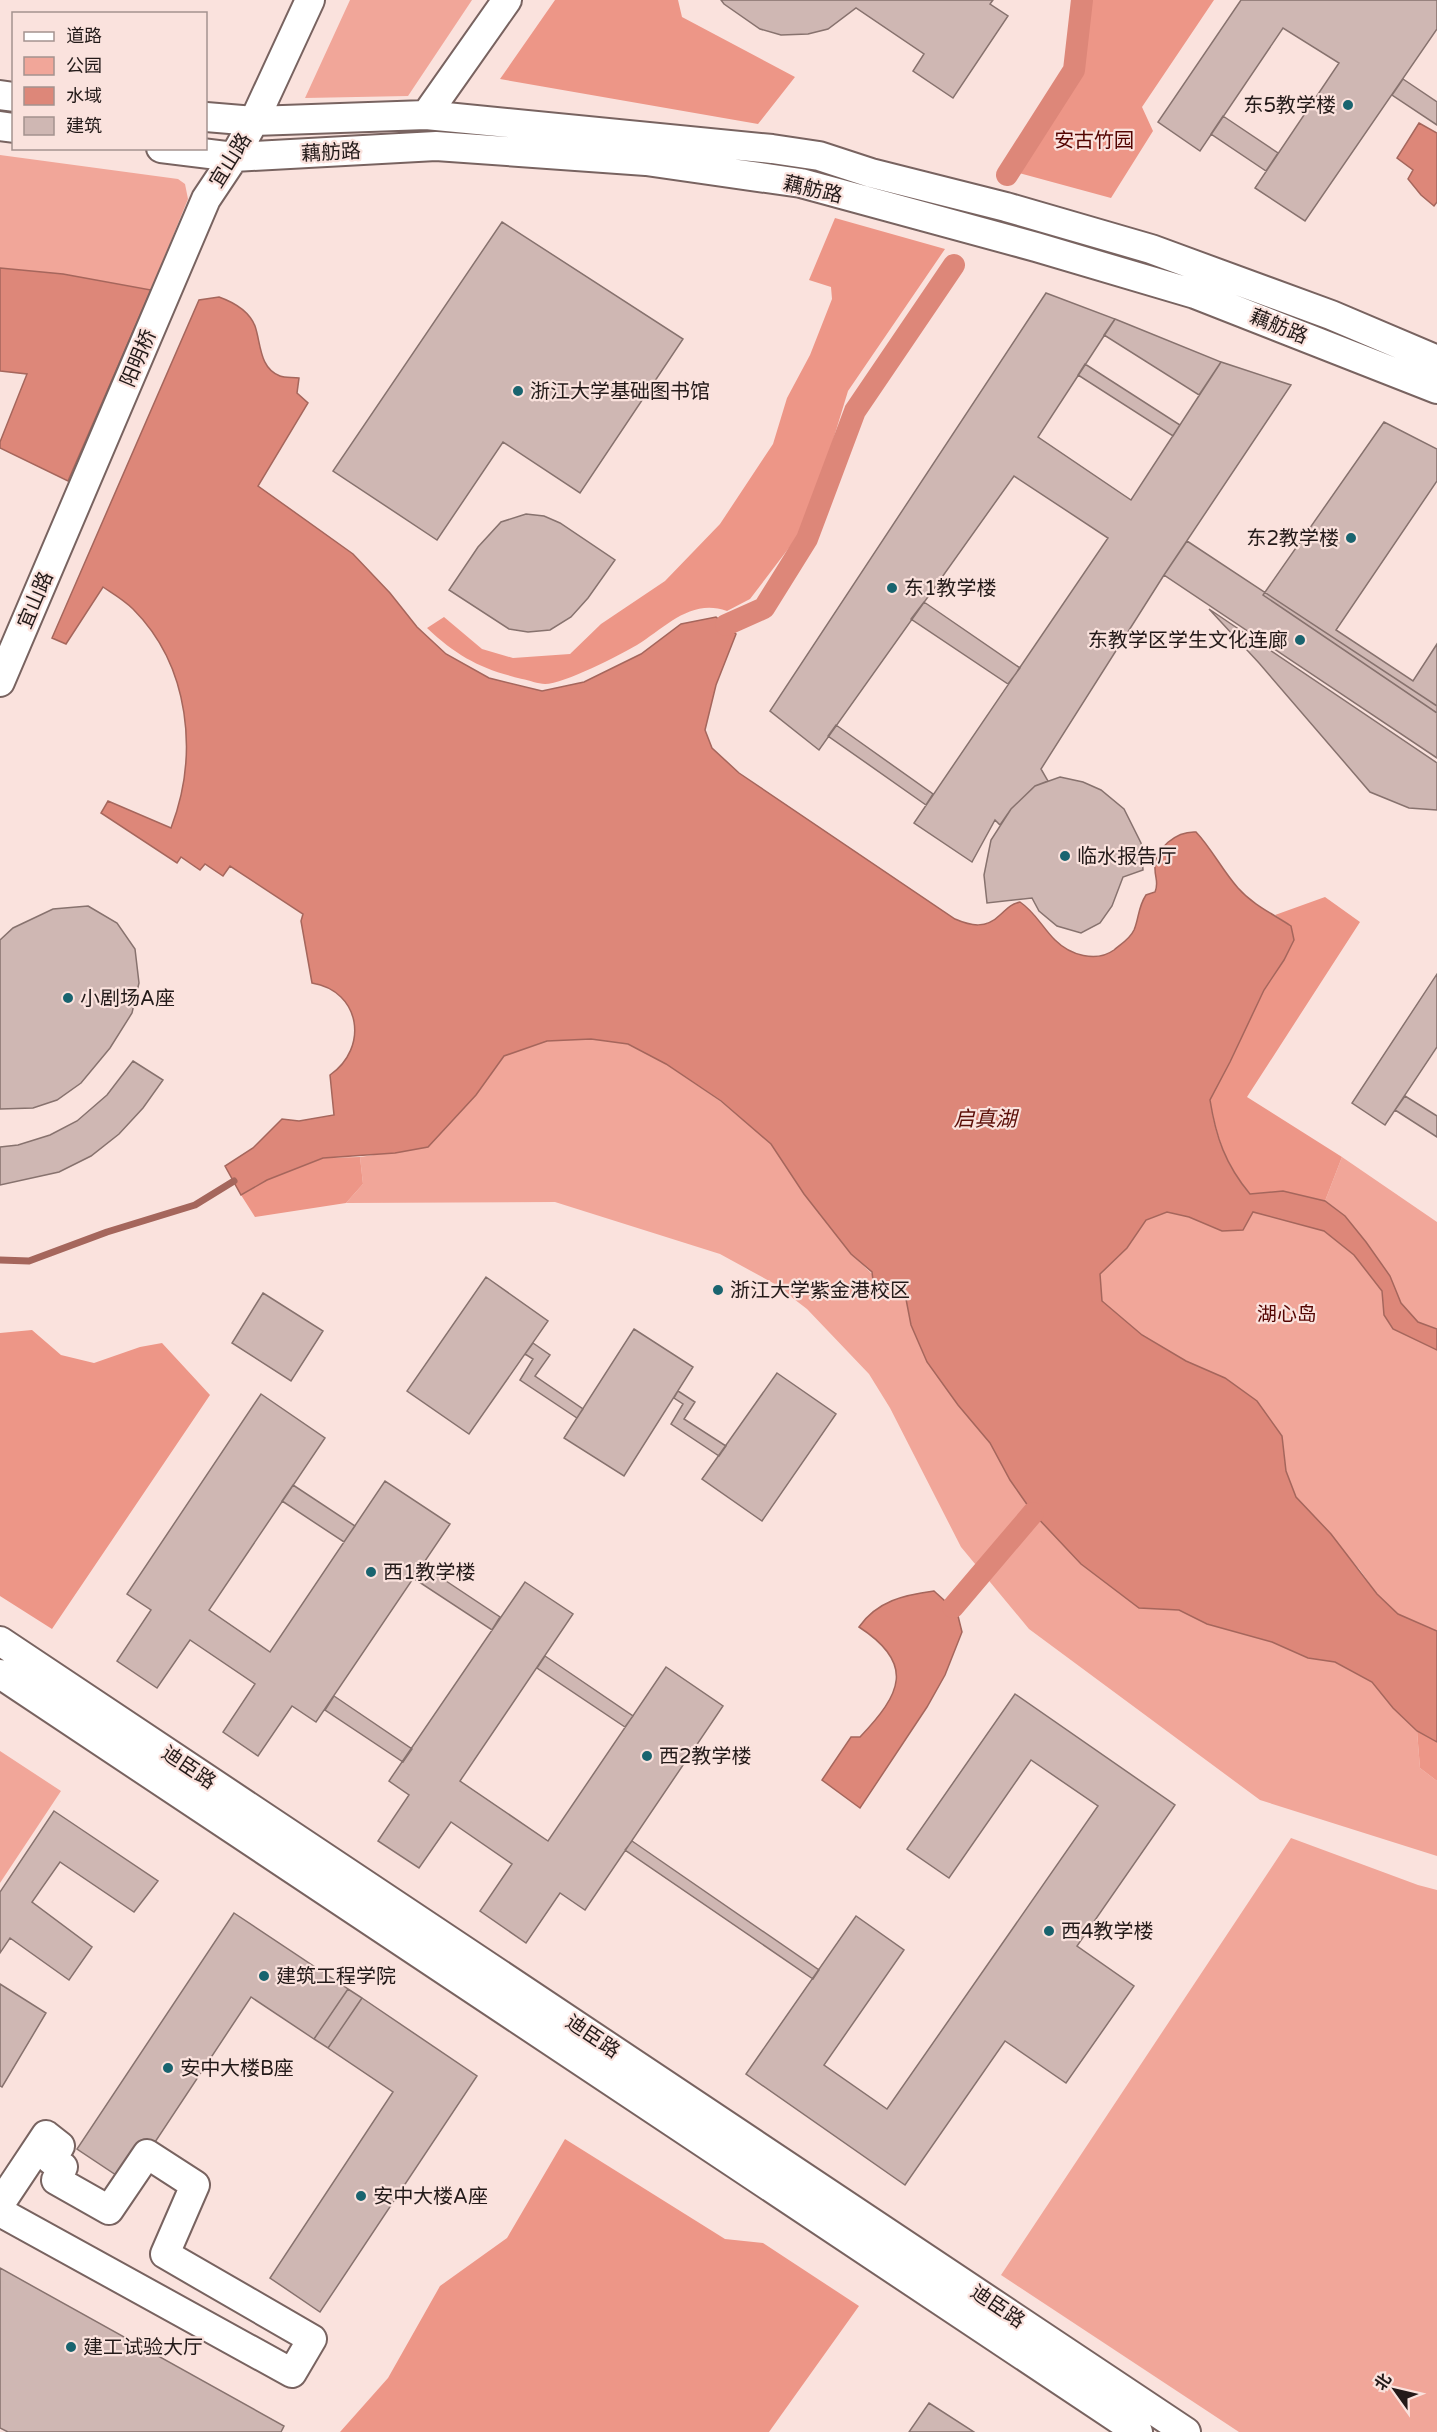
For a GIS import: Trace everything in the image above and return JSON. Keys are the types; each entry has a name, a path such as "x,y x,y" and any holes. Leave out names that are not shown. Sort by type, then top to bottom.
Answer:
{"street":[{"name":"宜山路","path":"206,199 234,157 254,121 310,0"},
{"path":"426,115 507,0"},
{"name":"藕舫路","path":"207,117 254,121 426,115 819,156 871,173 1005,207 1151,249 1331,315 1437,360"},
{"name":"藕舫路","path":"177,150 234,157 436,146 646,161 801,183 1036,247 1195,294 1437,389"},
{"name":"阳明桥","path":"70,517 206,199"},
{"name":"宜山路","path":"0,682 70,517"},
{"name":"迪臣路","path":"0,1641 1186,2432"},
{"name":"迪臣路","path":"0,1674 1138,2432"},
{"path":"0,2204 46,2135 60,2146 51,2160 63,2167 56,2180 109,2210 147,2154 195,2185 165,2254 312,2340 292,2373 0,2212"}],"green space":[{"path":"350,0 472,0 408,96 305,98"},
{"path":"555,0 678,0 682,17 795,77 758,124 500,79"},
{"name":"安古竹园","path":"1090,0 1214,0 1142,107 1153,131 1111,198 1019,173 1083,73"},
{"path":"0,155 178,179 185,184 188,199 151,290 63,274 0,268"},
{"path":"835,218 945,249 848,391 827,460 798,536 750,599 727,611 702,608 690,611 637,645 605,662 565,679 545,684 507,675 471,661 449,647 427,628 444,617 482,649 513,658 570,654 601,624 665,581 720,524 773,444 787,398 810,355 832,299 831,287 809,280"},
{"path":"1325,897 1360,922 1247,1097 1342,1157 1325,1201 1283,1191 1250,1194 1234,1172 1223,1150 1210,1100 1264,989 1284,960 1291,926 1275,915"},
{"path":"591,1039 628,1044 666,1064 720,1101 771,1144 804,1194 851,1254 890,1291 906,1299 911,1325 927,1362 958,1405 990,1443 1010,1480 1033,1513 1081,1564 1139,1608 1179,1610 1207,1624 1272,1642 1308,1658 1335,1662 1372,1682 1393,1708 1417,1731 1420,1768 1437,1781 1437,1856 1260,1800 1029,1629 961,1547 890,1408 869,1374 807,1309 773,1283 720,1254 555,1202 346,1203 363,1184 360,1157 428,1147 476,1095 504,1056 547,1041"},
{"path":"360,1157 363,1184 346,1203 255,1217 241,1195 267,1180 323,1158"},
{"path":"1342,1157 1437,1222 1437,1329 1418,1322 1400,1303 1390,1276 1345,1216 1325,1201"},
{"name":"湖心岛","path":"1167,1212 1189,1217 1222,1231 1243,1230 1253,1212 1324,1231 1354,1255 1382,1291 1384,1315 1393,1329 1437,1350 1437,1631 1398,1614 1377,1594 1360,1570 1296,1497 1286,1471 1282,1435 1225,1378 1186,1361 1142,1335 1102,1301 1100,1274 1127,1248 1146,1220"},
{"path":"32,1330 61,1355 94,1363 140,1347 162,1343 210,1395 52,1629 0,1596 0,1333"},
{"path":"1417,1731 1437,1742 1437,1781 1420,1768"},
{"path":"0,1751 61,1791 0,1883"},
{"path":"1291,1838 1437,1890 1437,2432 1239,2432 1001,2275"},
{"path":"565,2139 725,2239 763,2243 859,2306 769,2432 340,2432 388,2378 440,2286 507,2238"}],"water":[{"path":"1419,123 1437,133 1437,202 1434,206 1408,179 1413,170 1397,158"},
{"path":"0,268 63,274 151,290 68,481 0,448 0,442 27,374 0,371"},
{"name":"启真湖","path":"219,297 235,304 249,316 255,326 264,361 268,367 280,376 299,378 297,393 308,403 258,486 353,554 390,593 417,627 446,654 489,678 542,691 584,682 641,654 681,624 716,617 736,634 716,685 705,730 712,748 739,773 955,919 973,925 989,923 1020,902 1030,910 1055,940 1068,950 1091,957 1107,954 1130,936 1136,926 1143,899 1146,895 1155,892 1157,883 1155,869 1158,854 1174,838 1181,834 1196,832 1244,894 1291,926 1294,940 1264,990 1210,1100 1223,1150 1234,1172 1250,1194 1283,1191 1325,1201 1345,1216 1390,1276 1401,1303 1418,1322 1437,1329 1437,1350 1393,1329 1384,1315 1382,1291 1354,1255 1324,1231 1253,1212 1243,1230 1222,1231 1189,1217 1167,1212 1146,1220 1127,1248 1100,1274 1102,1301 1142,1335 1186,1361 1225,1378 1257,1401 1282,1436 1286,1471 1296,1497 1331,1534 1377,1594 1398,1614 1437,1631 1437,1742 1417,1731 1393,1708 1372,1682 1335,1662 1308,1658 1272,1642 1207,1624 1179,1610 1139,1608 1081,1564 1033,1513 1010,1480 990,1443 958,1405 927,1362 911,1325 906,1299 890,1291 874,1289 872,1272 851,1254 804,1194 771,1144 721,1101 666,1064 628,1044 591,1039 547,1041 504,1056 476,1095 428,1147 395,1153 323,1158 267,1180 241,1195 225,1166 253,1148 282,1119 299,1121 334,1115 330,1075 342,1064 351,1050 354,1022 350,1009 341,997 328,988 312,983 301,921 303,914 230,866 223,876 205,864 200,870 181,857 177,863 101,813 108,801 171,828 180,800 185,771 184,712 167,657 152,632 133,609 103,587 66,644 52,638 199,300"},
{"path":"934,1591 957,1612 962,1632 945,1675 927,1707 860,1808 822,1780 851,1737 860,1737 885,1707 893,1693 896,1680 895,1667 889,1654 859,1627 866,1618 883,1605 902,1597"}],"building":[{"path":"721,0 993,0 990,4 1008,16 953,98 913,71 924,54 856,8 828,29 808,34 781,35 760,29"},
{"name":"东5教学楼","path":"1241,0 1437,0 1437,29 1305,221 1255,188 1339,63 1283,28 1200,151 1158,122"},
{"path":"1403,79 1437,102 1437,125 1392,95"},
{"path":"1223,116 1278,153 1266,171 1211,134"},
{"name":"浙江大学基础图书馆","path":"502,222 683,339 580,493 503,442 437,540 333,471"},
{"name":"东1教学楼","path":"1046,293 1115,319 1038,437 1131,500 1221,362 1291,385 1164,575 1041,769 1048,781 1035,786 1011,809 1000,825 995,820 972,862 914,823 1108,538 1014,476 819,750 770,711"},
{"path":"1115,319 1221,362 1199,395 1104,335"},
{"path":"1085,364 1180,425 1173,436 1078,375"},
{"name":"东2教学楼","path":"1384,422 1437,449 1437,481 1336,630 1413,681 1437,644 1437,713 1263,595"},
{"path":"526,514 544,516 560,523 615,560 588,598 571,617 550,630 528,632 509,629 449,590 478,547 501,522"},
{"name":"东教学区学生文化连廊","path":"1187,541 1437,706 1437,758 1164,575"},
{"path":"924,602 1020,668 1008,684 911,619"},
{"path":"1209,609 1437,763 1437,810 1409,808 1370,792 1259,663"},
{"path":"836,725 933,794 926,805 828,736"},
{"name":"临水报告厅","path":"1060,777 1083,782 1101,790 1124,809 1141,843 1143,870 1123,877 1112,906 1100,923 1081,933 1057,926 1039,911 1032,898 987,903 984,875 991,840 1011,809 1035,786"},
{"name":"小剧场A座","path":"88,906 117,923 135,949 139,983 132,1013 110,1048 81,1083 57,1100 33,1108 0,1109 0,940 13,928 53,909"},
{"path":"1437,974 1437,1047 1385,1125 1352,1103"},
{"path":"133,1061 163,1080 143,1108 119,1134 91,1156 59,1172 0,1185 0,1147 18,1145 50,1135 77,1121 107,1095"},
{"path":"1405,1096 1437,1116 1437,1137 1395,1110"},
{"path":"486,1277 548,1321 469,1434 407,1391"},
{"path":"263,1293 323,1331 291,1381 232,1343"},
{"path":"634,1329 693,1367 624,1476 564,1438"},
{"path":"533,1343 550,1355 535,1376 583,1409 577,1418 520,1380 533,1359 525,1354"},
{"path":"777,1373 836,1414 762,1521 702,1479"},
{"path":"678,1391 695,1402 684,1419 726,1446 719,1456 671,1424 683,1404 674,1398"},
{"name":"西1教学楼","path":"261,1394 325,1438 209,1610 270,1652 385,1481 450,1524 316,1722 292,1706 258,1756 223,1732 255,1684 190,1640 157,1688 117,1661 151,1610 127,1594"},
{"path":"293,1485 355,1526 344,1542 282,1501"},
{"path":"422,1565 500,1617 492,1630 413,1578"},
{"name":"西2教学楼","path":"525,1582 573,1614 460,1781 548,1841 666,1667 723,1706 585,1910 560,1893 526,1943 480,1911 512,1864 451,1822 419,1868 378,1841 409,1795 389,1781"},
{"path":"545,1656 633,1716 625,1727 537,1668"},
{"name":"西4教学楼","path":"1015,1694 1175,1805 1077,1946 1134,1986 1066,2083 1005,2041 905,2185 746,2074 856,1916 904,1950 824,2065 887,2109 1098,1806 1031,1760 949,1878 907,1849"},
{"path":"334,1696 412,1749 403,1762 325,1710"},
{"path":"54,1811 158,1881 134,1912 60,1862 32,1902 92,1947 69,1980 10,1938 0,1953 0,1892"},
{"path":"632,1841 819,1970 813,1979 625,1850"},
{"name":"安中大楼B座","path":"234,1913 348,1989 314,2039 251,1997 128,2183 77,2149"},
{"path":"0,1984 46,2013 2,2087 0,2086"},
{"path":"348,1989 362,1998 328,2048 314,2039"},
{"name":"安中大楼A座","path":"362,1998 477,2076 320,2312 270,2278 393,2092 328,2048"},
{"name":"建工试验大厅","path":"0,2268 284,2426 281,2432 8,2432 0,2428"},
{"path":"929,2403 974,2432 909,2432"}],"waterway":[{"path":"1007,175 1074,70 1082,0"},
{"path":"726,625 764,608 807,539 855,411 954,265"},
{"path":"0,1260 29,1261 107,1232 195,1205 234,1181"},
{"path":"953,1607 1033,1513"}],"place":[{"name":"东5教学楼","path":"1348,105"},
{"name":"浙江大学基础图书馆","path":"518,391"},
{"name":"东2教学楼","path":"1351,538"},
{"name":"东1教学楼","path":"892,588"},
{"name":"东教学区学生文化连廊","path":"1300,640"},
{"name":"临水报告厅","path":"1065,856"},
{"name":"小剧场A座","path":"68,998"},
{"name":"浙江大学紫金港校区","path":"718,1290"},
{"name":"西1教学楼","path":"371,1572"},
{"name":"西2教学楼","path":"647,1756"},
{"name":"西4教学楼","path":"1049,1931"},
{"name":"建筑工程学院","path":"264,1976"},
{"name":"安中大楼B座","path":"168,2068"},
{"name":"安中大楼A座","path":"361,2196"},
{"name":"建工试验大厅","path":"71,2347"}]}
